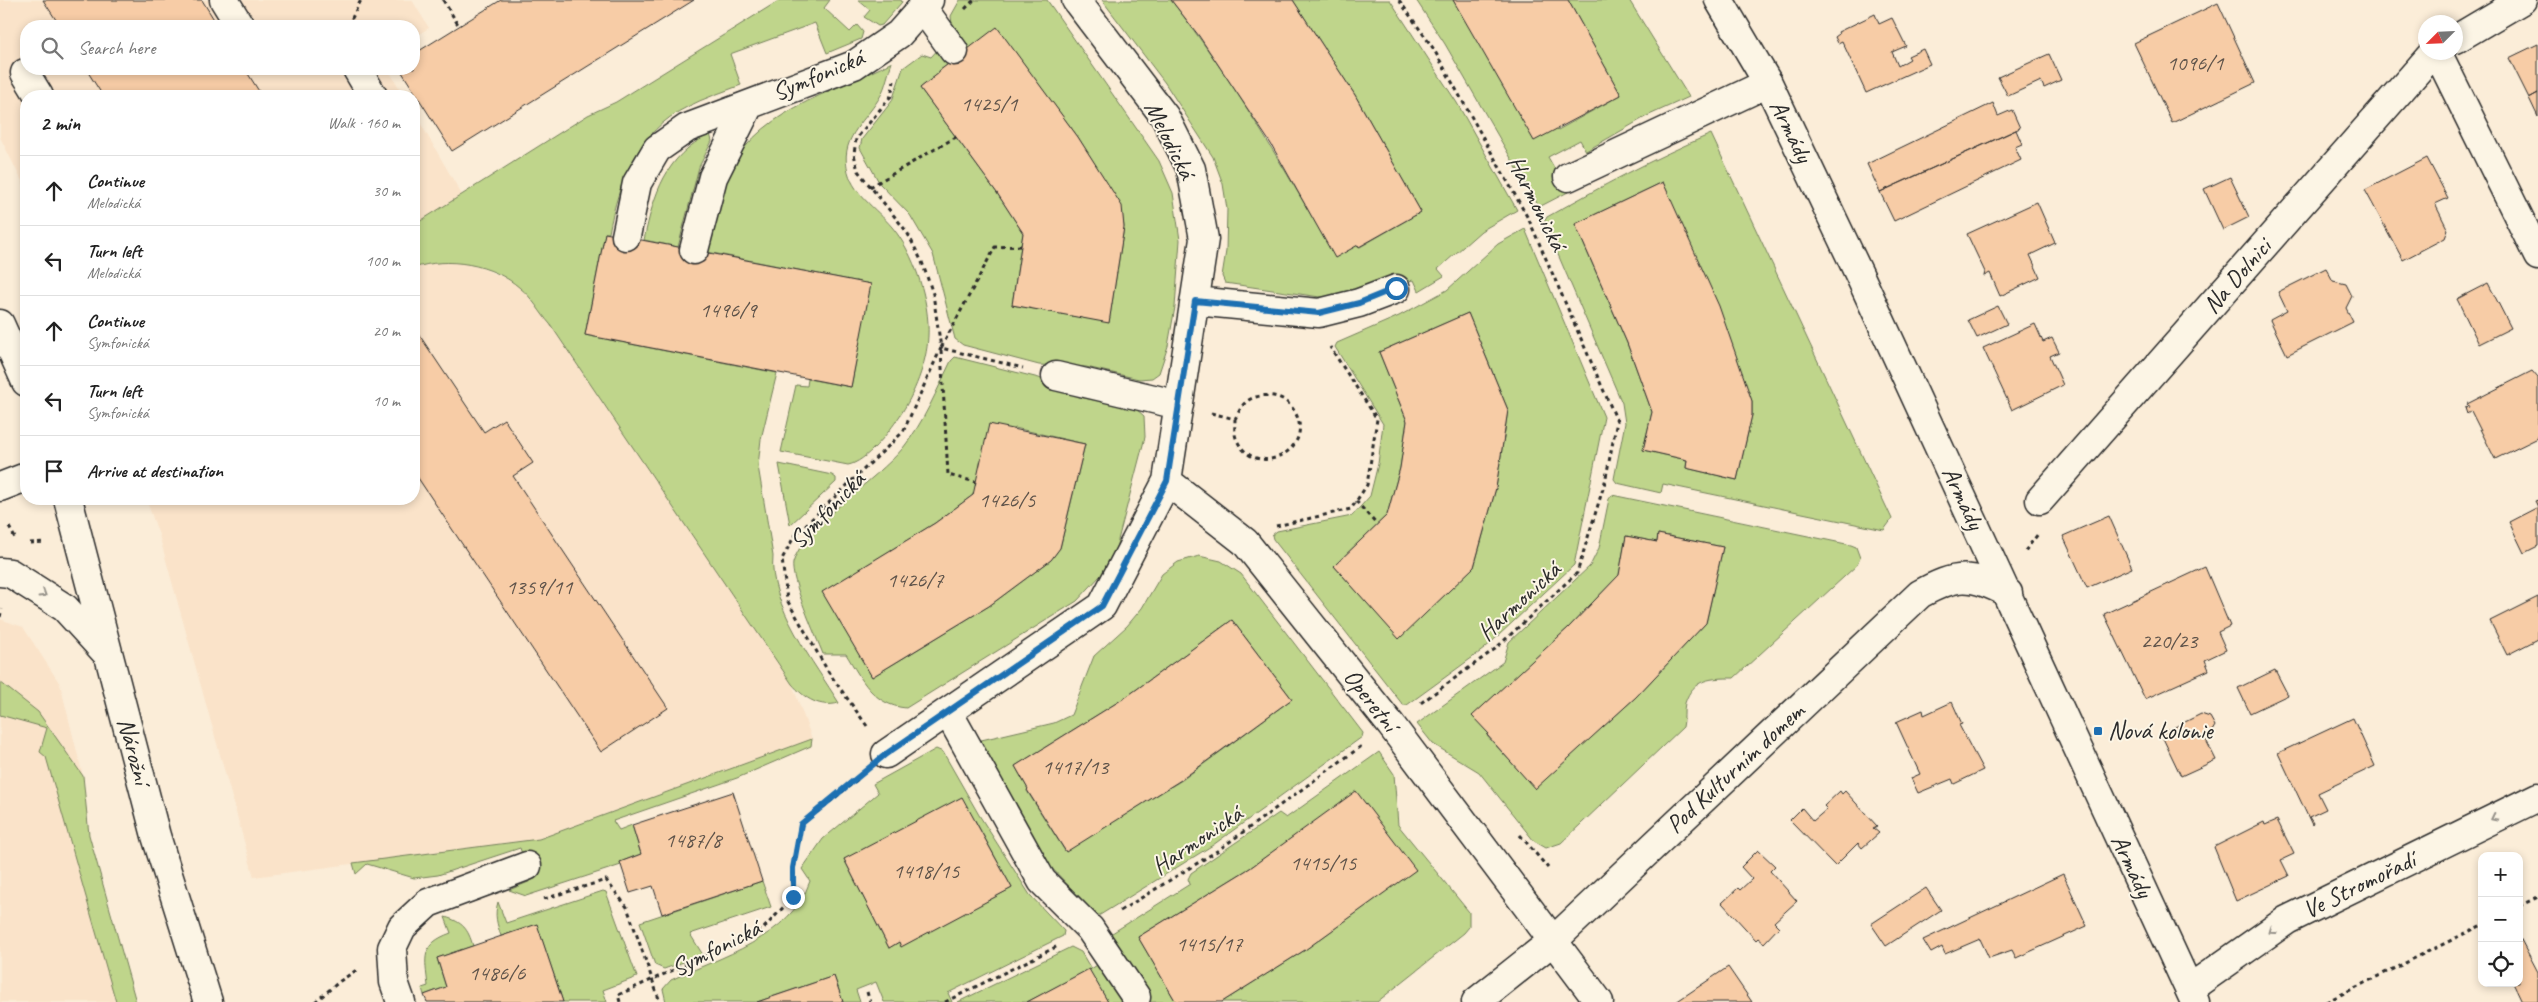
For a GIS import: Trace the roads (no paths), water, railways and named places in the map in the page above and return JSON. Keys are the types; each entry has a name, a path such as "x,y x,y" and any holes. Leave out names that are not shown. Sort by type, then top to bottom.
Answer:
{"street":[{"path":"224,0 236,20"},
{"name":"Melodická","path":"886,754 1102,606 1167,481 1204,239 1191,169 1165,117 1076,0"},
{"name":"Armády","path":"1719,0 1768,83 2008,593 2192,995"},
{"path":"2463,35 2522,0"},
{"path":"925,3 950,44"},
{"name":"Symfonická","path":"626,236 637,183 657,149 687,128 854,65 899,34 925,3"},
{"name":"Na Dolnici","path":"2040,500 2429,60"},
{"name":"Na Dolnici","path":"2440,60 2538,256"},
{"path":"26,75 35,90"},
{"path":"360,75 369,90"},
{"path":"1568,177 1768,83"},
{"path":"694,250 713,177 748,106"},
{"path":"1195,301 1319,313 1359,303 1396,288"},
{"path":"0,324 20,369"},
{"path":"1056,376 1179,405"},
{"path":"0,487 20,479"},
{"name":"Operetní","path":"1167,481 1245,542 1391,725 1599,1002"},
{"name":"Nárožní","path":"70,505 156,836 208,1002"},
{"path":"0,572 10,573 65,608 109,656"},
{"name":"Pod Kulturním domem","path":"1476,1002 1554,940 1920,594 1943,581 1968,577 1987,582 2008,593"},
{"path":"948,712 1042,881 1090,929 1136,997"},
{"name":"Ve Stromořadí","path":"2192,995 2287,920 2538,796"},
{"path":"401,1002 394,982 392,948 402,927 428,903 527,866"}],"place":[{"name":"Nová kolonie","path":"2098,731"}]}
